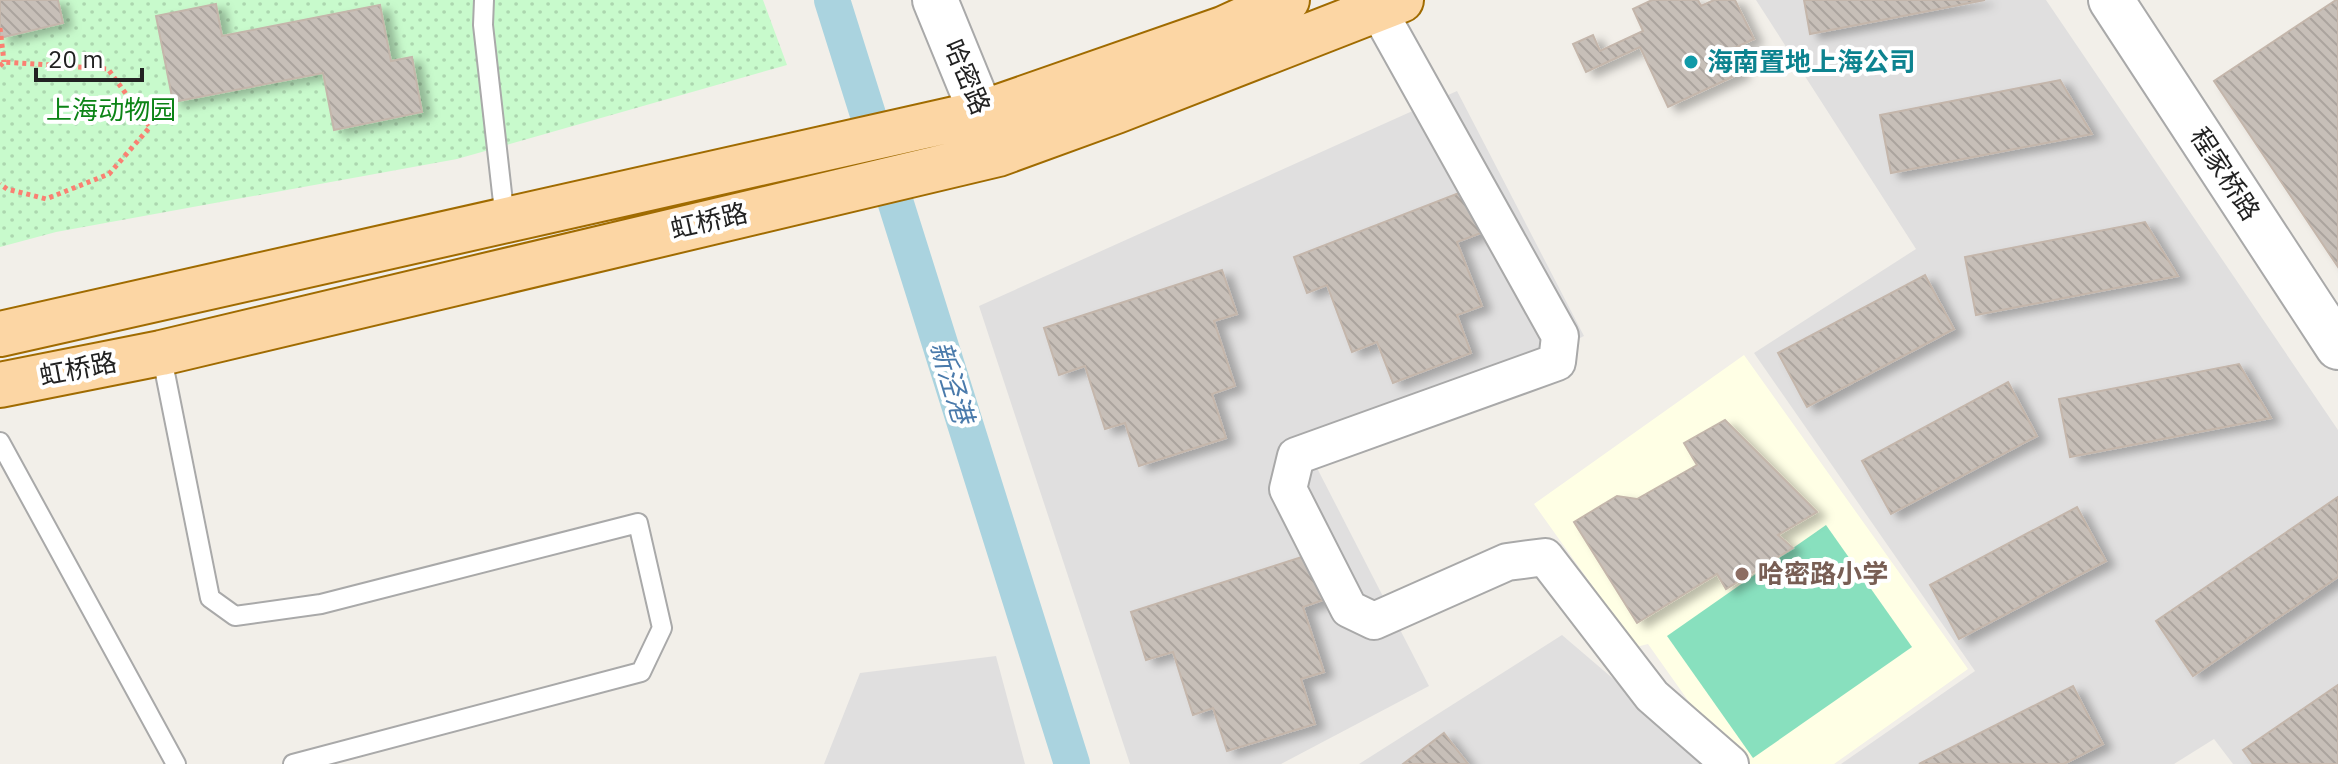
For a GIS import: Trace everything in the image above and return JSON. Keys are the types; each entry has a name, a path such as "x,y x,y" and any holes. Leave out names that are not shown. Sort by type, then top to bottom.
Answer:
{"main road":[{"name":"虹桥路","path":"0,334 982,113 1223,29 1287,0"},
{"name":"虹桥路","path":"0,385 161,353 998,154 1390,5"}],"street":[{"name":"哈密路","path":"935,0 998,154"},
{"name":"程家桥路","path":"2111,0 2338,347"},
{"path":"1390,5 1560,336 1557,362 1296,456 1288,489 1349,609 1374,621 1507,562 1545,557 1652,696 1730,764"}],"lane":[{"path":"484,0 483,25 505,220"},
{"path":"161,353 210,598 235,616 321,604 638,523 662,628 641,672 293,764"},
{"path":"0,442 176,764"}],"path":[{"path":"0,28 2,64 108,69 150,127 109,174 46,199 7,189 0,184"}],"shaded area":[{"path":"1756,0 2046,0 2338,430 2338,764 2233,764 2214,739 2174,764 1841,764 1975,671 1754,353 1916,249"},
{"path":"1457,91 1584,336 1317,468 1429,686 1281,764 1130,764 979,306"},
{"name":"哈密路小学","path":"1744,355 1968,669 1834,764 1733,764 1648,644 1636,647 1534,504"},
{"path":"1562,635 1713,764 1359,764"},
{"path":"996,656 1025,764 824,764 860,673"}],"green space":[{"name":"上海动物园","path":"0,0 763,0 787,65 457,159 56,232 0,247"},
{"path":"1826,525 1912,647 1753,758 1667,636"}],"building":[{"path":"0,0 58,0 63,23 0,38"},
{"name":"海南置地上海公司","path":"1652,0 1698,0 1701,6 1714,0 1735,0 1754,39 1730,50 1741,73 1668,107 1640,47 1586,72 1573,44 1593,35 1600,51 1643,31 1633,9"},
{"path":"1804,0 1985,0 1810,34"},
{"path":"2338,0 2338,267 2214,81"},
{"path":"216,4 222,36 380,5 391,61 412,57 422,112 334,130 323,73 173,102 156,16"},
{"path":"2060,80 2092,134 1891,173 1880,115"},
{"path":"1464,191 1481,233 1457,242 1482,306 1457,315 1471,353 1393,383 1377,342 1352,352 1327,285 1307,293 1294,257"},
{"path":"2145,222 2178,276 1976,315 1965,257"},
{"path":"1222,270 1237,314 1214,321 1235,386 1212,394 1226,438 1139,466 1125,423 1105,429 1085,366 1059,375 1044,328"},
{"path":"1925,275 1954,329 1807,407 1778,353"},
{"path":"2239,364 2271,418 2070,457 2059,399"},
{"path":"2008,382 2037,436 1891,514 1862,461"},
{"path":"1725,420 1817,512 1778,535 1793,548 1726,589 1717,574 1637,623 1574,522 1617,496 1637,499 1697,465 1684,443"},
{"path":"2338,497 2338,577 2193,676 2156,621"},
{"path":"2077,507 2106,561 1959,639 1930,585"},
{"path":"1311,554 1326,599 1303,607 1324,672 1301,679 1315,724 1227,751 1213,708 1193,715 1173,652 1146,660 1131,612"},
{"path":"2338,685 2338,764 2253,764 2243,750"},
{"path":"2073,686 2103,744 2064,764 1919,764"},
{"path":"1444,733 1468,764 1403,764"}],"waterway":[{"name":"新泾港","path":"832,0 1072,764"}],"place":[{"name":"海南置地上海公司","path":"1691,62"},
{"name":"哈密路小学","path":"1742,574"}]}
